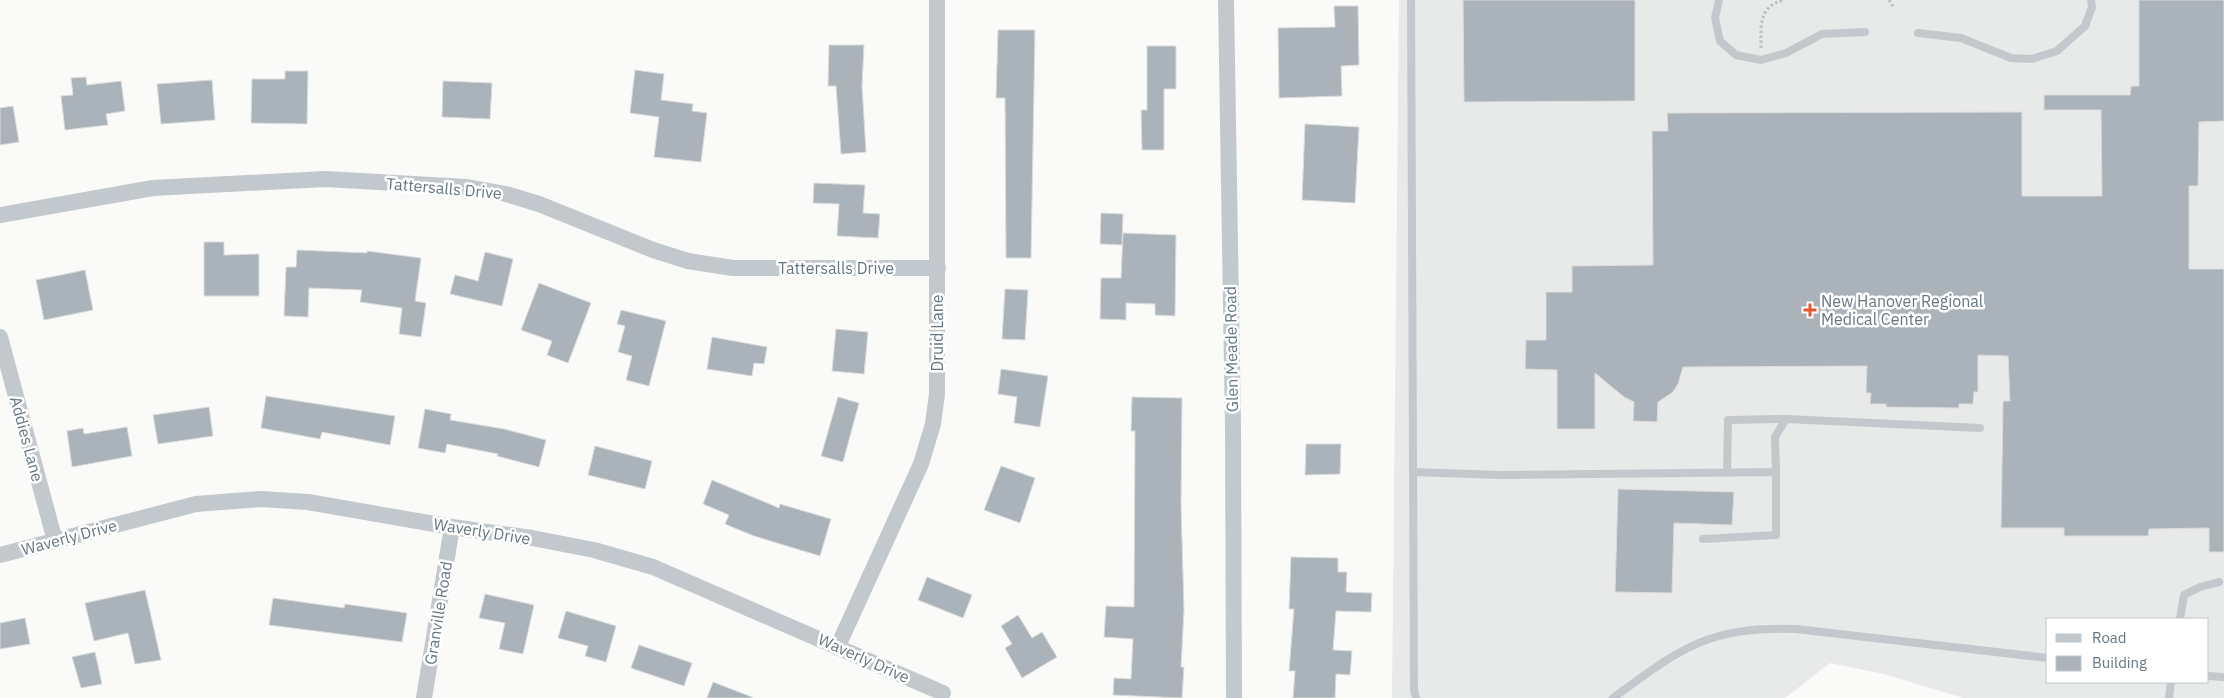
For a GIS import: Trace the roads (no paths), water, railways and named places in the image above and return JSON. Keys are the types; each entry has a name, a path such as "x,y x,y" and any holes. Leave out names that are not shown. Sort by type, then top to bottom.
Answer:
{"street":[{"name":"Druid Lane","path":"838,646 921,464 933,424 937,394 937,0"},
{"name":"Glen Meade Road","path":"1226,0 1233,436 1234,698"},
{"name":"Tattersalls Drive","path":"0,214 153,188 326,179 467,187 506,194 539,204 653,250 688,260 733,268 938,268"},
{"name":"Addies Lane","path":"0,337 55,541"},
{"name":"Waverly Drive","path":"0,555 196,504 229,499 308,502 452,527 532,538 616,555 653,567 943,693"},
{"name":"Granville Road","path":"424,698 452,527"}],"lane":[{"path":"1411,0 1414,690 1416,698"},
{"path":"1719,0 1715,18 1720,41 1736,55 1761,60 1786,53 1822,34 1865,32"},
{"path":"1918,33 1961,38 2011,58 2032,59 2057,51 2085,26 2092,7 2091,0"},
{"path":"1727,472 1728,420 1786,419 1980,428"},
{"path":"1703,539 1776,535 1775,436 1786,419"},
{"path":"1414,472 1500,475 1776,472"},
{"path":"2180,618 2184,595 2200,587 2219,582"},
{"path":"1613,698 1667,659 1688,647 1711,637 1764,628 1796,628 2046,658"},
{"path":"2209,676 2224,678"},
{"path":"2169,698 2171,683"}],"place":[{"name":"New Hanover Regional Medical Center","path":"1810,310"}]}
